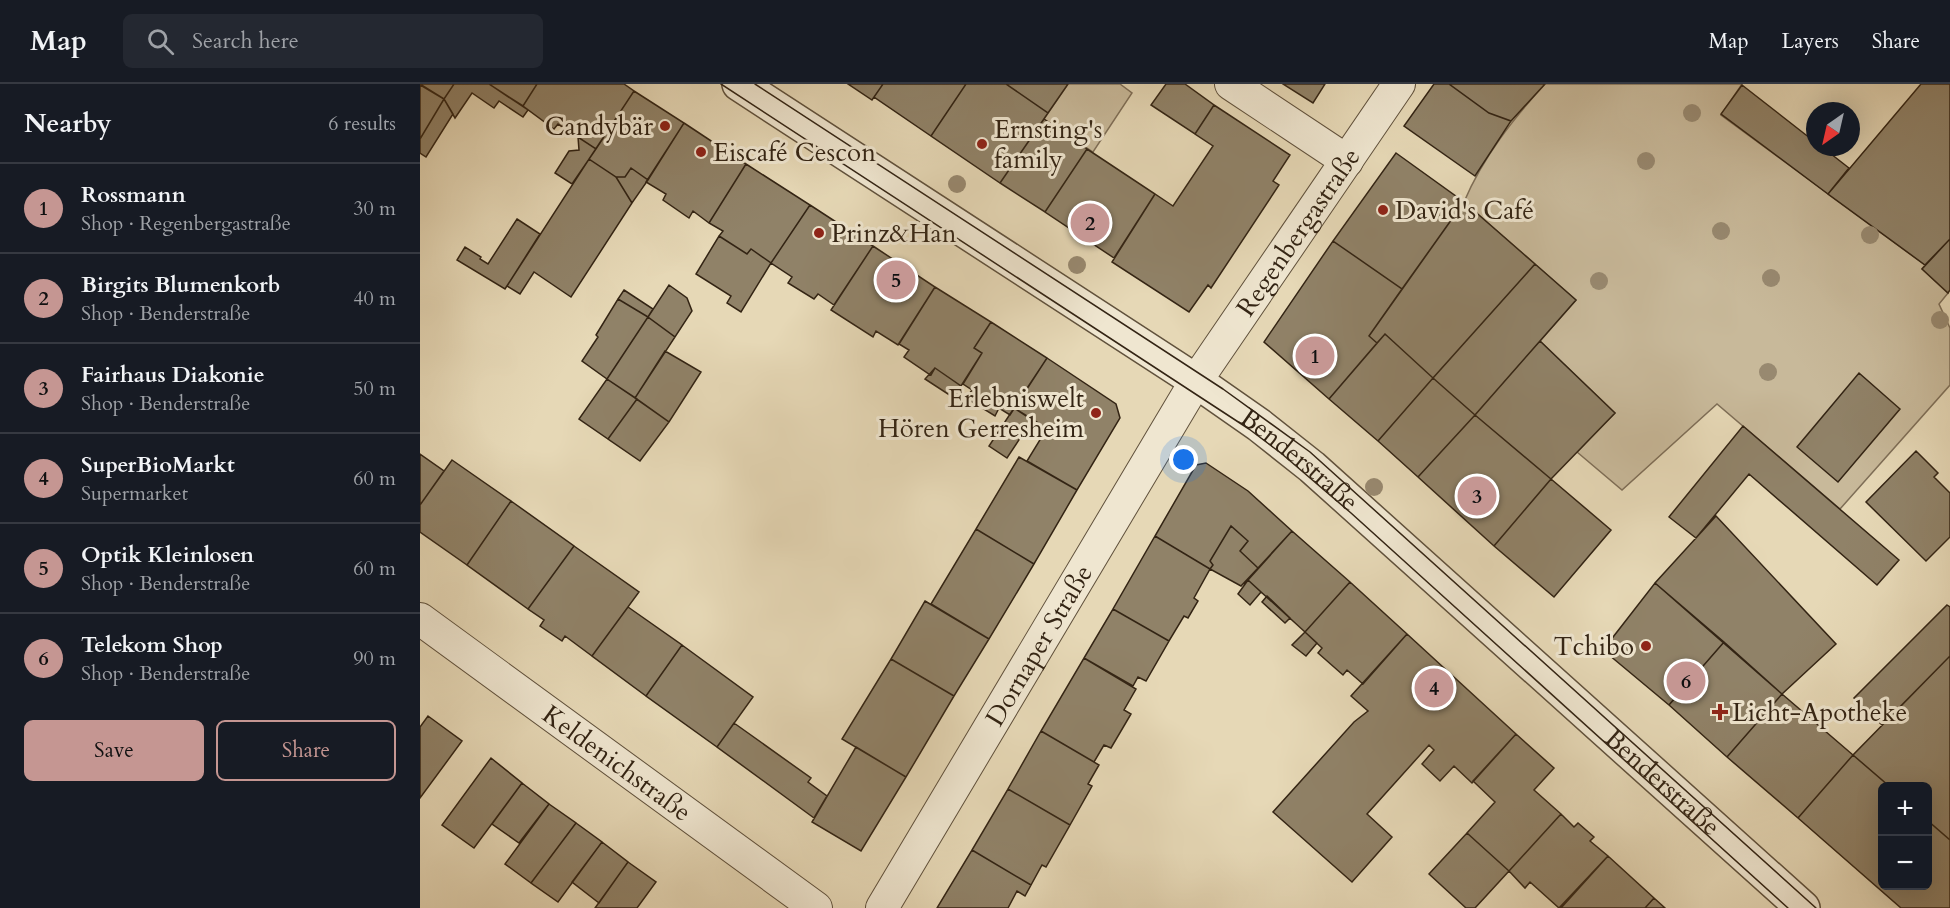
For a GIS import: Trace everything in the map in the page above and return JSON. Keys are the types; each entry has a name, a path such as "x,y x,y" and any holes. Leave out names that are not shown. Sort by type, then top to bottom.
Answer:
{"street":[{"name":"Benderstraße","path":"739,84 1196,381 1259,425 1312,467 1803,908"},
{"path":"1231,84 1347,161"},
{"name":"Regenbergastraße","path":"1196,381 1399,84"},
{"name":"Dornaper Straße","path":"882,908 1196,381"},
{"name":"Keldenichstraße","path":"420,619 816,908"}],"shaded area":[{"path":"1068,84 1120,84 1132,93 1093,152 1044,119"},
{"path":"1545,84 1742,84 1721,115 1925,265 1922,269 1948,293 1939,304 1950,328 1950,385 1840,509 1717,404 1622,490 1577,452 1615,413 1540,341 1576,300 1464,202 1480,170 1500,139"}],"building":[{"path":"420,84 454,84 444,99"},
{"path":"454,84 489,84 528,110 523,117 499,101 494,108 472,93 455,118 444,99"},
{"path":"489,84 537,84 523,106"},
{"path":"537,84 624,84 634,91 596,149 558,124 554,129 523,106"},
{"path":"848,84 883,84 872,100"},
{"path":"883,84 966,84 931,136 874,97"},
{"path":"966,84 1006,84 1048,113 1000,183 931,136"},
{"path":"1006,84 1068,84 1048,113"},
{"path":"1166,84 1185,84 1214,105 1195,134 1151,105"},
{"path":"1283,84 1325,84 1313,103"},
{"path":"1434,84 1449,84 1489,113 1511,121 1475,176 1404,126"},
{"path":"1449,84 1545,84 1511,121 1489,113"},
{"path":"1921,84 1950,84 1950,239 1925,265 1828,194"},
{"path":"420,85 444,99 420,139"},
{"path":"1742,85 1806,135 1806,156 1834,156 1849,168 1828,194 1721,114"},
{"path":"634,91 684,123 648,180 631,168 625,177 616,177 589,159"},
{"path":"444,99 453,114 426,157 420,153 420,139"},
{"path":"1214,105 1290,155 1273,181 1279,185 1211,288 1208,285 1189,312 1112,262 1155,194 1173,206 1213,146 1195,134"},
{"path":"1044,119 1087,149 1045,212 1000,183"},
{"path":"684,123 746,164 709,223 693,211 689,218 663,200 666,194 646,182"},
{"path":"578,137 596,149 572,184 555,173 569,151 579,150"},
{"path":"1087,149 1155,194 1114,258 1045,212"},
{"path":"1396,153 1464,202 1402,289 1333,241"},
{"path":"589,159 616,177 632,203 571,297 534,272 520,294 507,286"},
{"path":"746,164 810,205 771,263 751,249 747,254 719,236 723,231 709,223"},
{"path":"631,168 648,180 632,203 616,177 625,177"},
{"path":"1464,202 1535,264 1433,378 1385,334 1377,343 1369,336"},
{"path":"810,205 873,246 834,305 818,294 814,299 788,283 792,277 771,263"},
{"path":"517,219 540,234 505,289 457,260 465,247 488,264"},
{"path":"719,236 747,254 751,249 771,263 741,312 727,303 731,296 696,274"},
{"path":"1950,239 1950,290 1948,293 1922,269"},
{"path":"1333,241 1402,289 1369,336 1377,343 1329,399 1264,342"},
{"path":"873,246 935,287 898,345 876,331 873,337 831,310"},
{"path":"1535,264 1576,300 1475,415 1433,378"},
{"path":"669,285 687,298 692,311 675,337 648,317"},
{"path":"935,287 991,322 974,348 982,353 961,386 935,368 931,375 929,374 904,357 909,350 899,344"},
{"path":"624,290 653,309 648,317 618,299"},
{"path":"618,299 648,317 607,379 582,361"},
{"path":"648,317 675,337 635,398 607,379"},
{"path":"991,322 1047,358 1010,415 999,408 995,416 966,398 972,390 963,384 982,353 974,348"},
{"path":"1385,334 1433,378 1378,441 1329,399"},
{"path":"1540,341 1615,413 1551,479 1475,415"},
{"path":"665,351 701,372 669,422 635,398"},
{"path":"1047,358 1116,404 1120,418 1077,490 1027,461 1043,435 1040,424 1014,408"},
{"path":"935,368 961,386 954,398 925,379"},
{"path":"1859,373 1900,409 1838,482 1797,447"},
{"path":"1433,378 1475,415 1418,477 1378,441"},
{"path":"607,379 637,399 608,439 579,419"},
{"path":"637,399 669,422 640,461 608,439"},
{"path":"1014,408 1032,420 1007,458 989,446"},
{"path":"1475,415 1551,479 1494,546 1418,477"},
{"path":"1743,426 1899,560 1877,585 1749,474 1696,538 1669,517"},
{"path":"1916,451 1938,473 1934,477 1950,493 1950,537 1926,561 1866,502"},
{"path":"420,454 444,471 420,505"},
{"path":"1019,457 1077,490 1034,564 976,529"},
{"path":"452,460 511,501 467,565 420,532 420,505"},
{"path":"1206,463 1248,491 1292,531 1258,568 1240,551 1248,541 1231,526 1210,561 1213,565 1210,569 1155,536 1196,465"},
{"path":"1551,479 1611,530 1554,597 1494,546"},
{"path":"511,501 574,546 528,609 467,565"},
{"path":"1716,516 1836,644 1782,694 1655,583"},
{"path":"1231,526 1248,541 1240,551 1258,568 1241,586 1210,569 1213,565 1210,561"},
{"path":"976,529 1034,564 989,639 931,604"},
{"path":"1292,531 1350,582 1305,632 1248,580"},
{"path":"1155,536 1210,569 1194,598 1198,601 1188,618 1184,616 1169,641 1113,609"},
{"path":"574,546 639,592 592,656 565,636 562,641 540,626 544,620 528,609"},
{"path":"1248,580 1261,592 1250,605 1238,594"},
{"path":"1350,582 1407,634 1363,684 1347,670 1343,675 1318,653 1322,648 1305,632"},
{"path":"1655,583 1724,642 1669,705 1603,650"},
{"path":"1267,596 1290,618 1285,623 1262,602"},
{"path":"925,601 989,639 954,696 891,659"},
{"path":"1947,605 1950,607 1950,656 1882,725 1854,698"},
{"path":"628,607 682,645 646,696 592,656"},
{"path":"1113,609 1169,641 1146,681 1138,677 1133,686 1084,658"},
{"path":"1305,632 1317,643 1306,656 1292,645"},
{"path":"1407,634 1516,734 1472,783 1454,766 1440,781 1422,764 1434,750 1429,745 1367,814 1392,837 1352,882 1273,812 1354,722 1368,711 1351,696"},
{"path":"1724,642 1782,694 1727,757 1669,705"},
{"path":"682,645 753,697 717,747 646,696"},
{"path":"1950,656 1950,840 1932,824 1932,782 1884,782 1853,755"},
{"path":"1084,658 1136,689 1124,710 1131,714 1111,748 1104,745 1094,762 1041,731"},
{"path":"891,659 954,696 906,777 842,739"},
{"path":"1782,694 1853,755 1798,818 1727,757"},
{"path":"428,716 462,741 420,798 420,727"},
{"path":"734,723 811,778 808,782 827,796 814,818 717,747"},
{"path":"1041,731 1099,765 1088,784 1092,786 1070,825 1008,789"},
{"path":"1516,734 1554,768 1534,790 1561,814 1509,871 1467,833 1495,802 1473,781"},
{"path":"856,747 906,777 861,851 812,822"},
{"path":"1853,755 1884,782 1878,782 1878,888 1798,818"},
{"path":"491,758 522,783 474,848 442,825"},
{"path":"522,783 549,804 519,843 492,824"},
{"path":"1008,789 1070,825 1046,867 1042,865 1031,885 972,850"},
{"path":"549,804 576,823 531,883 505,864"},
{"path":"1561,814 1574,827 1578,823 1594,837 1590,841 1608,856 1559,908 1530,882 1525,888 1509,871"},
{"path":"576,823 602,842 558,902 531,883"},
{"path":"1932,824 1950,840 1950,908 1901,908 1880,890 1932,890"},
{"path":"1467,833 1509,871 1475,908 1466,908 1429,874"},
{"path":"602,842 628,862 599,903 572,882"},
{"path":"972,850 1031,885 1025,896 1017,891 1008,908 937,908"},
{"path":"1608,856 1654,898 1645,908 1561,908"},
{"path":"628,862 656,882 637,908 595,908"},
{"path":"1654,898 1665,908 1645,908"}],"tram line":[{"path":"721,84 1249,429 1282,454 1351,513 1788,908"},
{"path":"755,84 1223,389 1310,452 1816,908"}],"place":[{"name":"Candybär","path":"665,126"},
{"name":"Ernsting's family","path":"982,144"},
{"name":"Eiscafé Cescon","path":"701,152"},
{"name":"David's Café","path":"1383,210"},
{"name":"Birgits Blumenkorb","path":"1090,223"},
{"name":"Prinz&Han","path":"819,233"},
{"name":"Optik Kleinlosen","path":"896,280"},
{"name":"Rossmann","path":"1315,356"},
{"name":"Erlebniswelt Hören Gerresheim","path":"1096,413"},
{"name":"Fairhaus Diakonie","path":"1477,496"},
{"name":"Tchibo","path":"1646,646"},
{"name":"Telekom Shop","path":"1686,681"},
{"name":"SuperBioMarkt","path":"1434,688"},
{"name":"Licht-Apotheke","path":"1720,712"}]}
